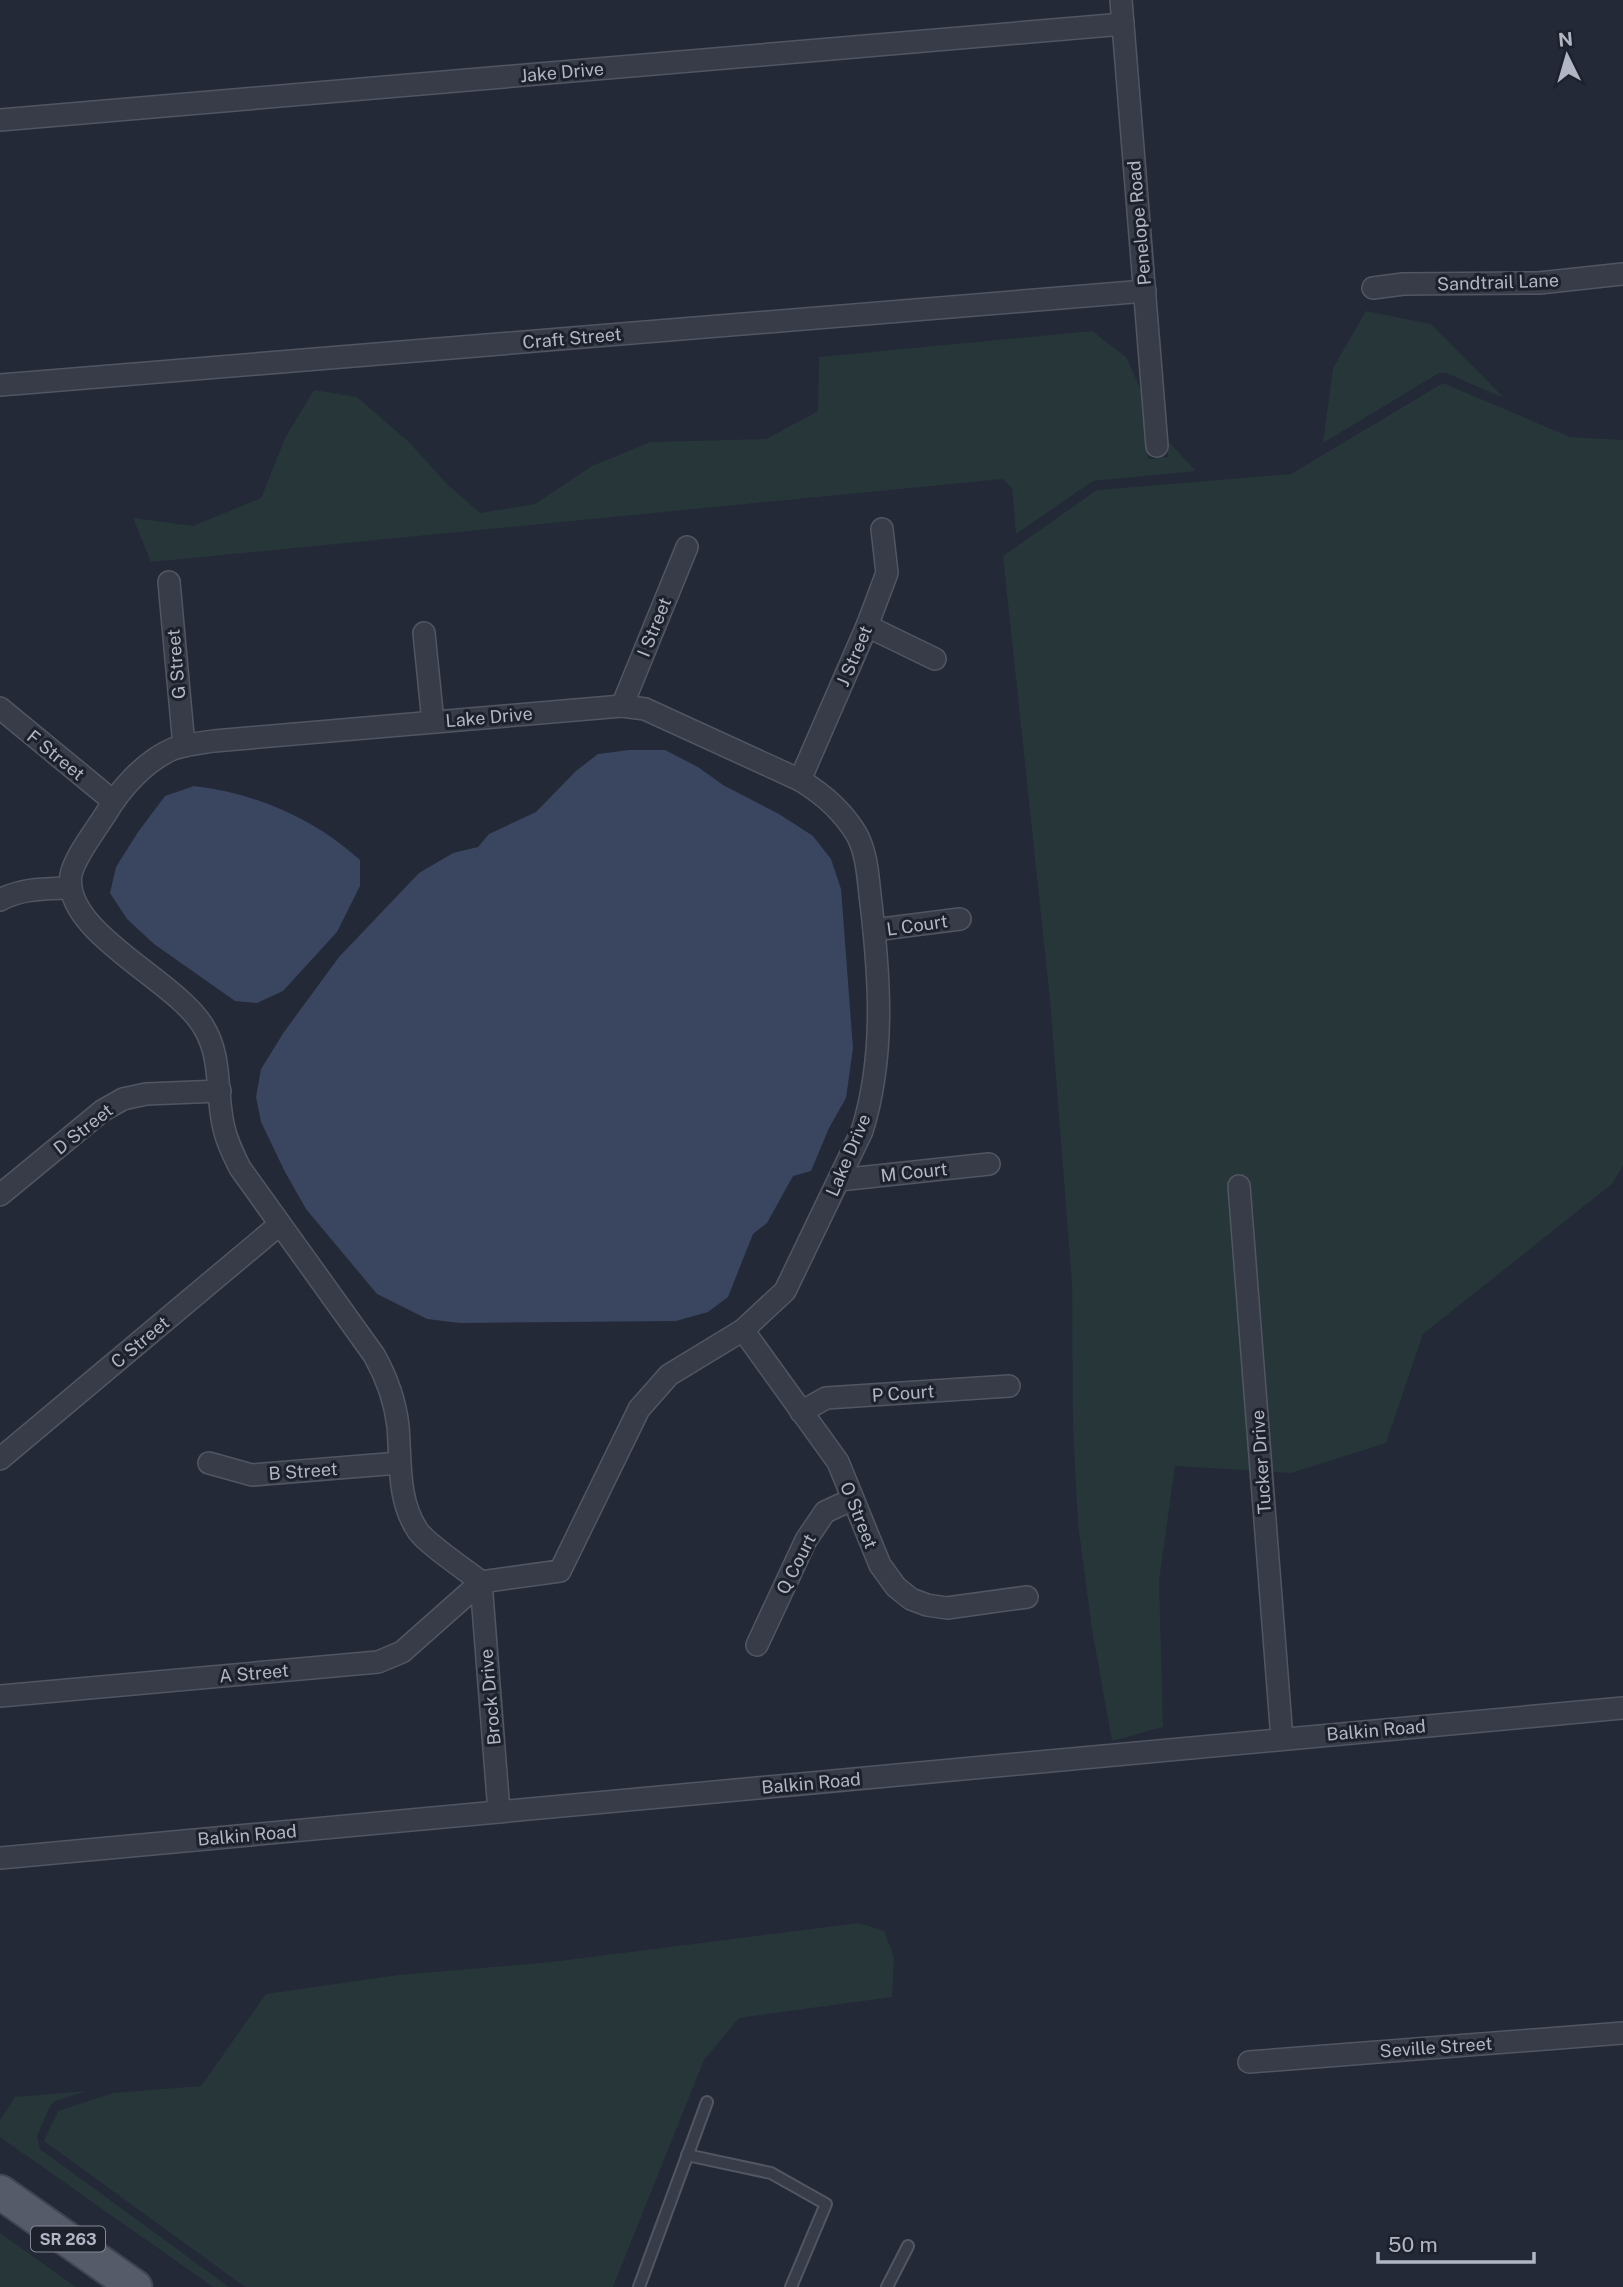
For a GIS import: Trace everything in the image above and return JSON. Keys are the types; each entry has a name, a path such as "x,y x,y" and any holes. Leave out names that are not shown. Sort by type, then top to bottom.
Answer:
{"main road":[{"name":"SR 263","path":"0,2192 135,2287"}],"street":[{"name":"Penelope Road","path":"1121,0 1157,446"},
{"name":"Jake Drive","path":"0,120 1123,24"},
{"name":"Sandtrail Lane","path":"1373,288 1403,284 1539,284 1623,274"},
{"name":"Craft Street","path":"0,385 1145,291"},
{"name":"J Street","path":"800,780 887,573 882,529"},
{"name":"I Street","path":"621,706 687,547"},
{"name":"G Street","path":"169,582 184,746"},
{"path":"867,626 935,659"},
{"path":"424,633 433,722"},
{"name":"Lake Drive","path":"70,888 73,869 113,801 148,766 172,750 184,746 214,741 621,706 645,709 800,780 820,792 841,812 857,836 864,854 874,930 880,1025 877,1068 865,1122 785,1291 743,1330 669,1375 639,1409 561,1571 481,1582"},
{"name":"F Street","path":"0,708 113,801"},
{"path":"0,900 11,894 32,890 70,888 79,912 106,939 195,1013 205,1028 215,1056 223,1123 230,1149 279,1226 384,1373 393,1398 398,1427 399,1463 407,1505 419,1532 481,1582"},
{"name":"L Court","path":"874,930 960,919"},
{"name":"D Street","path":"0,1195 102,1111 123,1099 146,1094 220,1091"},
{"name":"M Court","path":"839,1180 989,1164"},
{"name":"Tucker Drive","path":"1239,1185 1282,1739"},
{"name":"C Street","path":"0,1459 279,1226"},
{"name":"O Street","path":"743,1330 838,1462 880,1565 896,1587 911,1599 947,1608 1027,1597"},
{"name":"P Court","path":"801,1412 826,1398 1009,1385"},
{"name":"B Street","path":"209,1463 251,1475 399,1463"},
{"name":"Q Court","path":"757,1645 806,1539 825,1513 853,1499"},
{"name":"A Street","path":"0,1696 379,1662 402,1652 481,1582"},
{"name":"Brock Drive","path":"481,1582 499,1812"},
{"name":"Balkin Road","path":"0,1858 1623,1707"},
{"name":"Seville Street","path":"1250,2062 1623,2033"}],"lane":[{"path":"639,2287 707,2102"},
{"path":"687,2155 771,2173 826,2204 791,2287"},
{"path":"887,2287 908,2246"}],"shaded area":[{"path":"1366,311 1431,324 1504,398 1446,373 1439,373 1323,443 1333,368"},
{"path":"1092,331 1126,357 1142,392 1148,459 1168,457 1167,440 1196,471 1093,481 1016,534 1012,488 1002,479 151,562 133,518 193,526 261,498 285,438 314,390 357,397 409,442 446,483 480,513 535,504 592,466 650,442 766,439 818,411 819,357"},
{"path":"1443,383 1570,437 1623,440 1623,1166 1612,1184 1423,1334 1386,1443 1291,1473 1175,1466 1159,1581 1163,1727 1112,1741 1092,1630 1078,1524 1073,1428 1072,1284 1050,1000 1003,556 1097,490 1291,474"},
{"path":"859,1923 884,1931 894,1957 892,1997 739,2018 704,2060 613,2287 245,2287 44,2141 58,2111 113,2093 201,2086 266,1994 398,1975 551,1962"},
{"path":"87,2091 55,2101 50,2106 37,2136 40,2149 229,2287 213,2287 0,2137 0,2120 15,2097"},
{"path":"0,2233 76,2287 0,2287"}],"water":[{"path":"629,750 665,750 698,767 723,785 779,814 813,836 831,859 841,889 853,1048 846,1098 829,1128 811,1171 793,1176 767,1223 753,1234 728,1297 708,1312 676,1321 460,1323 427,1319 377,1294 306,1209 261,1122 256,1097 261,1069 284,1032 339,957 419,873 453,853 478,847 489,834 536,812 576,771 598,754"},
{"path":"194,786 217,789 283,810 323,832 360,860 360,886 337,932 283,991 257,1003 235,1001 154,944 127,919 110,893 116,867 165,796"}]}
